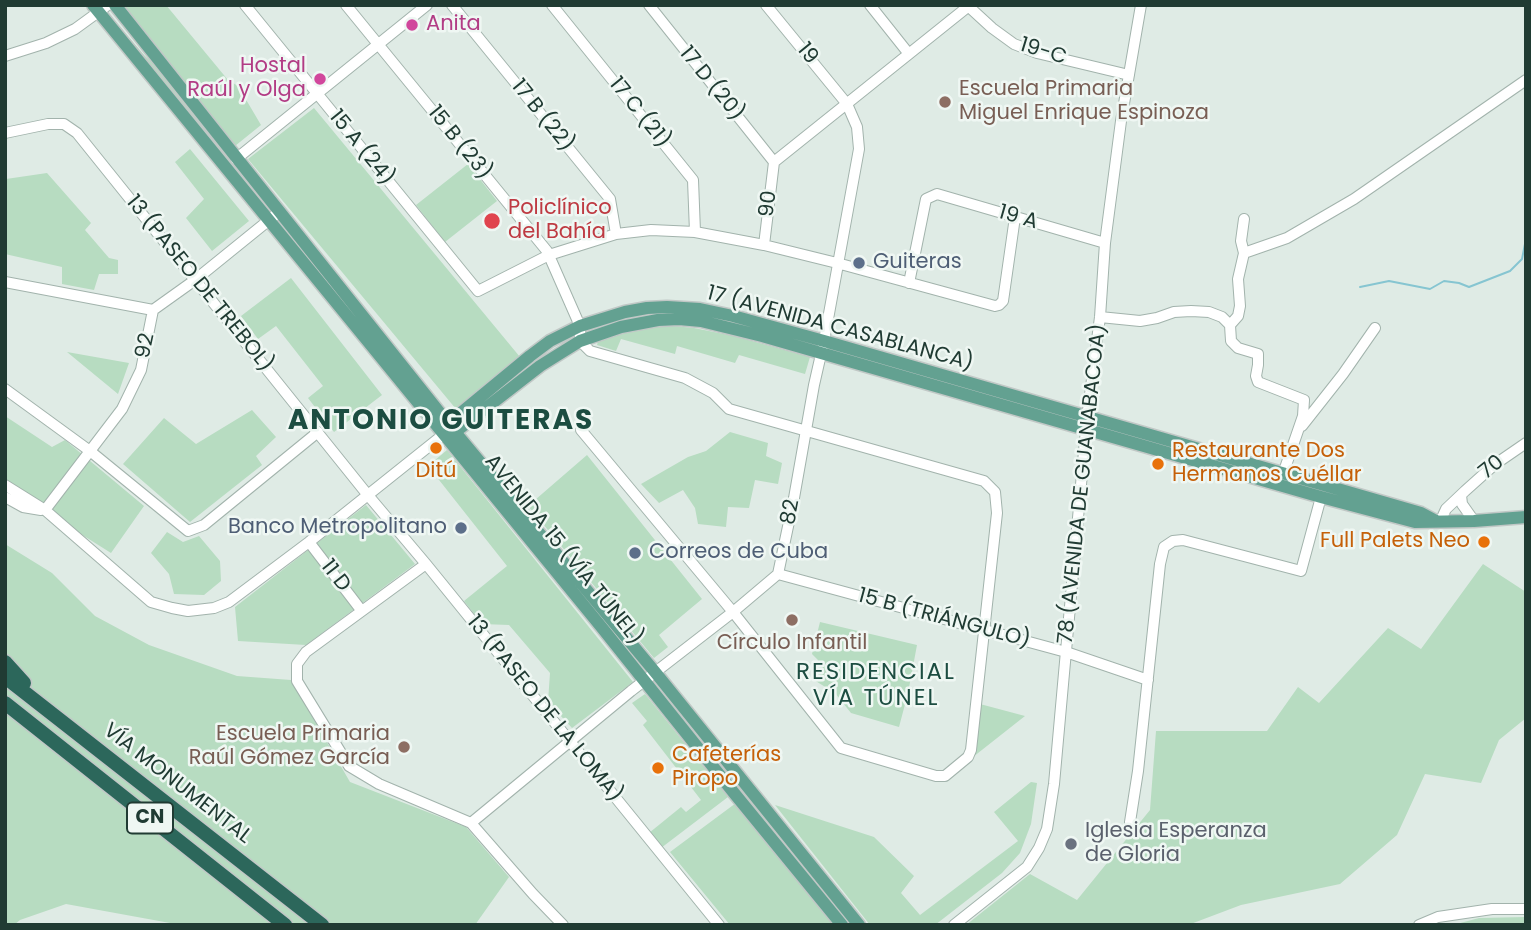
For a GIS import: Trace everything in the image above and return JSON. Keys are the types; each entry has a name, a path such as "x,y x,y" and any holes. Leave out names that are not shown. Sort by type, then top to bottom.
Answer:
{"highway":[{"path":"5,662 54,714"},
{"name":"VÍA MONUMENTAL","path":"5,677 322,925"},
{"name":"VÍA MONUMENTAL","path":"9,707 285,925"}],"main road":[{"name":"AVENIDA 15 (VÍA TÚNEL)","path":"114,5 236,159 273,216"},
{"name":"AVENIDA 15 (VÍA TÚNEL)","path":"100,8 650,676 859,925"},
{"name":"17 (AVENIDA CASABLANCA)","path":"449,430 530,356 550,341 580,326 625,312 667,307 700,309 733,316 822,347 1087,423 1283,474 1367,505"},
{"name":"17 (AVENIDA CASABLANCA)","path":"449,430 580,341 621,327 658,320 701,321 822,347"},
{"name":"17 (AVENIDA CASABLANCA)","path":"1087,423 1321,497 1421,513 1440,522"},
{"path":"1440,522 1526,517"},
{"name":"AVENIDA 15 (VÍA TÚNEL)","path":"650,676 734,793 842,925"}],"street":[{"name":"15 A (24)","path":"245,5 478,291 549,255"},
{"name":"15 B (23)","path":"346,5 547,251 580,326"},
{"path":"236,159 426,5"},
{"name":"17 B (22)","path":"452,5 610,199 617,234"},
{"name":"17 C (21)","path":"552,5 693,180 695,232"},
{"name":"17 D (20)","path":"649,5 774,162"},
{"name":"19","path":"766,5 847,104"},
{"path":"870,5 909,54"},
{"name":"78 (AVENIDA DE GUANABACOA)","path":"954,925 1027,867 1047,829 1054,784 1105,243 1121,121 1141,5"},
{"path":"774,162 968,6"},
{"name":"19-C","path":"968,6 1014,44 1037,53 1129,75"},
{"path":"5,56 46,43 75,29 100,8"},
{"path":"1244,253 1287,238 1354,199 1526,80"},
{"name":"82","path":"778,574 859,149 857,128 847,104"},
{"name":"13 (PASEO DE TREBOL)","path":"5,133 48,124 64,124 77,133 367,494"},
{"name":"90","path":"764,245 774,162"},
{"name":"19 A","path":"909,283 926,200 931,195 937,194 1105,243"},
{"name":"92","path":"45,510 122,409 141,370 153,310 195,280 273,216"},
{"path":"549,255 617,234 651,230 695,232 837,263 995,306 1003,301 1015,217"},
{"path":"1230,326 1238,316 1240,306 1238,279 1244,253 1241,241 1244,219"},
{"path":"5,282 153,310"},
{"path":"1100,317 1140,321 1174,312 1209,312 1222,317 1230,326 1231,341 1238,348 1258,354 1258,382 1304,400 1303,416 1283,474"},
{"path":"580,326 580,341 594,354 685,378 713,393 729,409 984,481 995,492 997,513 971,750 968,757 945,776 936,776 841,748 733,612 581,430"},
{"path":"1297,432 1375,328"},
{"path":"5,389 90,451 188,531 204,525 318,432"},
{"path":"5,485 45,510 150,602 188,611 214,608 229,602 255,584 449,430"},
{"name":"70","path":"1440,522 1446,509 1461,495 1494,465 1526,443"},
{"name":"13 (PASEO DE LA LOMA)","path":"367,494 719,925"},
{"name":"70","path":"1461,495 1462,504 1474,521"},
{"path":"5,497 23,507 45,510"},
{"path":"1130,822 1164,547 1173,541 1182,540 1301,571 1321,497"},
{"name":"11 D","path":"309,542 361,610"},
{"path":"426,564 306,652 298,664 297,681 349,766 379,783 471,823 563,925"},
{"path":"471,823 778,574"},
{"name":"15 B (TRIÁNGULO)","path":"778,574 1066,652 1148,680"},
{"path":"1419,925 1438,917 1492,909 1526,909"}],"green space":[{"path":"122,5 166,5 228,80 238,86 261,125 235,146"},
{"path":"112,18 152,62 269,207 267,208 239,174 228,165"},
{"path":"314,108 520,357 456,409 248,159"},
{"path":"190,149 249,221 212,251 186,218 204,199 175,162"},
{"path":"468,164 497,201 445,242 416,205"},
{"path":"47,173 91,223 85,230 109,258 118,260 118,274 99,274 94,290 62,284 62,267 5,254 6,179"},
{"path":"291,278 382,395 334,432 308,398 323,386 276,326 258,339 241,316"},
{"path":"663,325 734,336 810,357 805,374 739,355 735,363 677,346 675,354 621,339 616,351 597,345 599,338"},
{"path":"67,352 129,363 118,394"},
{"path":"252,410 276,437 256,456 262,465 190,522 123,464 164,418 196,444"},
{"path":"5,416 52,447 65,440 144,506 111,553 5,479"},
{"path":"730,432 768,443 766,456 782,463 778,484 755,480 749,508 728,507 726,527 698,524 695,508 683,490 659,503 641,484 688,457 706,451"},
{"path":"447,450 633,682 572,728 548,702 550,673 509,625 482,624 464,601 507,566 428,466"},
{"path":"587,455 702,599 659,635 668,647 654,658 528,506"},
{"path":"366,505 415,564 306,645 238,641 235,607"},
{"path":"167,532 183,542 199,536 220,561 221,581 204,595 174,594 169,574 151,553"},
{"path":"5,544 52,573 95,616 149,645 237,676 291,680 350,782 466,827 509,877 475,925 181,925 66,904 20,920 14,925 5,925"},
{"path":"1483,564 1526,592 1526,718 1499,740 1481,783 1425,774 1397,835 1340,884 1241,905 1188,925 966,925 1030,874 1077,900 1150,810 1156,731 1267,731 1298,687 1319,703 1388,628 1421,649"},
{"path":"820,622 917,645 899,727 851,713 835,693 814,680 818,660 812,654"},
{"path":"658,686 686,721 699,732 854,925 845,921 656,688"},
{"path":"645,694 728,797 661,848 649,833 681,807 686,812 701,800 643,725 647,721 632,703"},
{"path":"980,704 1025,716 973,757"},
{"path":"1031,782 1037,783 1031,824 1020,853 1002,873 935,925 870,925 775,805 874,837 914,876 901,893 920,915 1018,841 994,812"},
{"path":"736,803 838,925 730,925 670,852"},
{"path":"1526,917 1526,925 1453,925 1479,918"}],"waterway":[{"path":"1360,287 1389,281 1430,289 1444,281 1469,287 1510,271 1522,259 1526,239"}],"place":[{"name":"Anita","path":"412,25"},
{"name":"Hostal Raúl y Olga","path":"320,79"},
{"name":"Escuela Primaria Miguel Enrique Espinoza","path":"945,102"},
{"name":"Policlínico del Bahía","path":"492,221"},
{"name":"Guiteras","path":"859,263"},
{"name":"Ditú","path":"436,448"},
{"name":"Restaurante Dos Hermanos Cuéllar","path":"1158,464"},
{"name":"Banco Metropolitano","path":"461,528"},
{"name":"Full Palets Neo","path":"1484,542"},
{"name":"Correos de Cuba","path":"635,553"},
{"name":"Círculo Infantil","path":"792,620"},
{"name":"Escuela Primaria Raúl Gómez García","path":"404,747"},
{"name":"Cafeterías Piropo","path":"658,768"},
{"name":"Iglesia Esperanza de Gloria","path":"1071,844"}],"district":[{"name":"ANTONIO GUITERAS","path":"441,422"},
{"name":"RESIDENCIAL VÍA TÚNEL","path":"876,686"}]}
